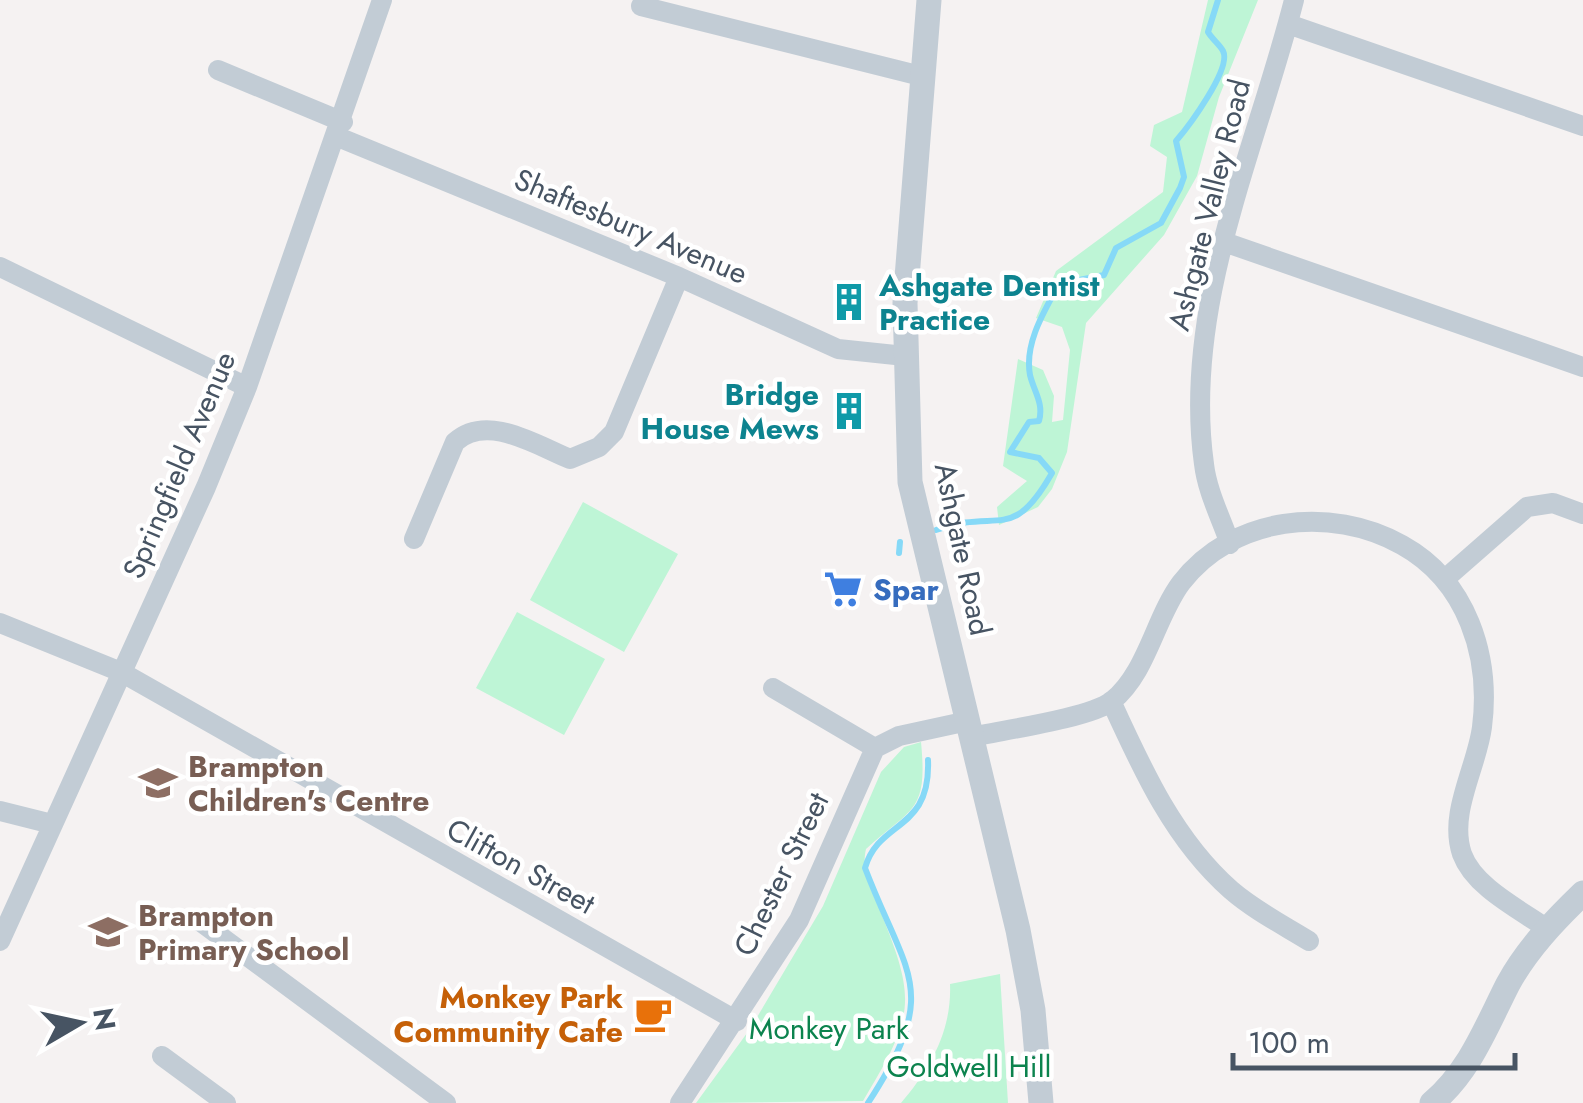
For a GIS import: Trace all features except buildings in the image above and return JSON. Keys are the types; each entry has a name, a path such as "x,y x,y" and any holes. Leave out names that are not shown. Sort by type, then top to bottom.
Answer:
{"street":[{"name":"Springfield Avenue","path":"0,941 247,387 341,130 382,0"},
{"name":"Ashgate Road","path":"929,0 904,356 910,482 1027,978 1041,1103"},
{"name":"Ashgate Valley Road","path":"1230,544 1209,488 1200,426 1204,336 1224,242 1294,0"},
{"path":"641,6 921,76"},
{"path":"1288,24 1583,126"},
{"name":"Shaftesbury Avenue","path":"218,70 341,130 838,349 904,356"},
{"path":"1224,242 1583,367"},
{"path":"0,268 247,387"},
{"path":"414,539 455,442 468,430 492,429 570,458 606,440 614,432 679,277"},
{"path":"1446,578 1526,507 1553,503 1583,514"},
{"path":"773,688 875,748 898,736 1075,714 1112,701 1138,665 1182,582 1230,544 1252,530 1279,524 1315,522 1367,528 1405,546 1446,578 1462,603 1484,670 1482,728 1459,816 1462,854 1480,881 1546,928"},
{"name":"Clifton Street","path":"0,624 121,672 736,1020"},
{"path":"1112,701 1138,762 1197,855 1232,891 1309,941"},
{"name":"Chester Street","path":"680,1103 798,920 875,748"},
{"path":"0,811 52,824"},
{"path":"1432,1103 1478,1050 1510,981 1546,928 1583,892"},
{"path":"200,922 446,1103"},
{"path":"162,1056 226,1103"}],"green space":[{"path":"1208,0 1258,0 1219,97 1197,176 1164,235 1086,323 1067,452 1052,489 1038,507 999,525 997,507 1027,481 1003,466 1018,359 1043,370 1054,396 1052,422 1063,420 1070,350 1062,327 1036,318 1056,271 1163,192 1167,157 1150,146 1154,125 1182,112"},
{"path":"583,502 678,554 624,652 530,600"},
{"path":"517,612 605,659 564,735 476,688"},
{"name":"Monkey Park","path":"921,742 919,796 905,815 866,849 867,879 900,965 905,1007 893,1047 863,1101 696,1103 750,1029 823,906 881,772 904,747"},
{"name":"Goldwell Hill","path":"1000,974 1008,1103 901,1103 937,1048 947,1018 950,984"}],"waterway":[{"path":"936,530 1014,517 1038,495 1052,473 1039,458 1010,452 1029,422 1039,421 1039,403 1029,363 1033,339 1059,284 1104,275 1116,248 1161,223 1184,177 1176,141 1208,97 1224,59 1223,51 1208,32 1218,0"},
{"path":"899,553 900,542"},
{"path":"868,1103 891,1065 911,1008 904,961 865,868 881,841 913,813 921,800 928,760"}],"place":[{"name":"Ashgate Dentist Practice","path":"849,302"},
{"name":"Bridge House Mews","path":"849,411"},
{"name":"Spar","path":"843,589"},
{"name":"Brampton Children's Centre","path":"158,783"},
{"name":"Brampton Primary School","path":"108,932"},
{"name":"Monkey Park Community Cafe","path":"653,1014"}]}
